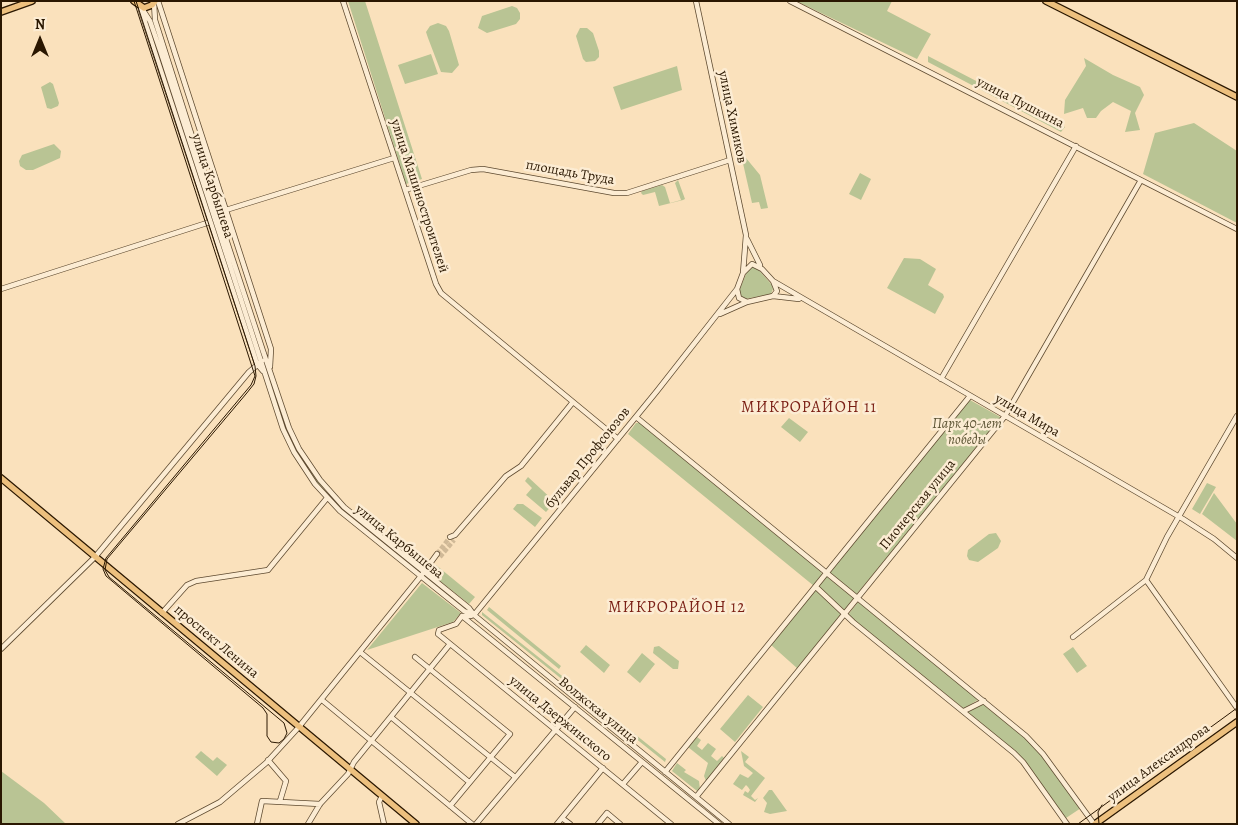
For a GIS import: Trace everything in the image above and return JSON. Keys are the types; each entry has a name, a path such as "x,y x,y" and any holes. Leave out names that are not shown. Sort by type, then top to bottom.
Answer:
{"main road":[{"path":"1,12 32,1"},
{"path":"1046,1 1237,97"},
{"path":"138,4 148,7 156,2"},
{"name":"проспект Ленина","path":"1,478 298,728 416,824"},
{"name":"улица Александрова","path":"1095,824 1104,821 1237,722"}],"street":[{"name":"улица Машиностроителей","path":"344,1 436,284 442,293 618,439"},
{"name":"улица Химиков","path":"696,1 747,237 762,269"},
{"name":"улица Пушкина","path":"790,1 1237,229"},
{"name":"улица Карбышева","path":"156,2 155,20 261,362"},
{"name":"улица Карбышева","path":"156,2 271,349 267,372"},
{"name":"улица Карбышева","path":"138,4 210,222 261,362 299,449 320,480 344,507 423,574 464,612 474,616 729,824"},
{"name":"улица Карбышева","path":"138,4 150,21 261,362 267,372 283,429 294,452 327,498 469,608 474,616"},
{"path":"941,379 1076,146"},
{"path":"226,210 394,158"},
{"name":"площадь Труда","path":"405,190 472,170 483,169 608,192 627,193 730,160"},
{"name":"Пионерская улица","path":"696,797 1005,416 1141,180"},
{"path":"1,289 210,222"},
{"name":"улица Химиков","path":"743,273 747,237"},
{"path":"752,264 762,269 773,281 777,291 773,296 747,302 739,298 738,289 743,273 752,264"},
{"name":"улица Мира","path":"773,281 1179,516 1214,539 1237,558"},
{"name":"бульвар Профсоюзов","path":"474,616 738,289"},
{"name":"улица Мира","path":"773,296 803,299"},
{"name":"бульвар Профсоюзов","path":"718,315 747,302"},
{"path":"1,649 95,557 261,362"},
{"name":"Пионерская улица","path":"665,772 970,396"},
{"path":"453,537 484,499 506,476 521,466 573,402"},
{"path":"1073,637 1146,580 1179,516 1237,416"},
{"path":"636,417 1032,741 1095,824"},
{"path":"162,613 187,585 196,581 268,570 327,498"},
{"path":"178,824 220,802 267,761 322,700 439,555"},
{"path":"1146,580 1237,708"},
{"path":"816,587 845,614 1023,762 1067,824"},
{"path":"469,608 481,607"},
{"path":"462,616 474,616"},
{"name":"улица Дзержинского","path":"462,616 456,624 439,630 438,634 670,824"},
{"name":"Волжская улица","path":"462,616 719,824"},
{"path":"308,824 320,804 350,770 371,740 450,644"},
{"path":"360,652 515,777"},
{"path":"415,657 510,734 450,806"},
{"path":"322,700 472,824"},
{"path":"964,711 984,701"},
{"path":"476,824 554,729 575,707"},
{"path":"391,717 469,782"},
{"path":"267,761 286,782 280,801"},
{"path":"622,784 642,762"},
{"path":"557,824 603,768"},
{"path":"382,796 379,802 384,824"},
{"path":"257,824 262,801 320,804"},
{"path":"598,824 607,813 620,824"},
{"path":"562,818 570,824"}],"green space":[{"path":"348,1 365,1 422,179 406,184"},
{"path":"796,1 892,1 887,11 931,34 917,59"},
{"path":"512,6 517,8 520,13 520,19 516,24 487,33 478,28 482,16"},
{"path":"438,23 446,26 449,31 459,65 452,73 441,72 426,32 430,26"},
{"path":"580,28 587,28 593,33 599,51 599,57 595,61 586,62 583,59 576,36"},
{"path":"431,54 438,74 405,84 398,65"},
{"path":"928,56 1065,127 1061,132 928,62"},
{"path":"1084,58 1113,75 1140,87 1144,95 1135,113 1140,130 1125,132 1131,111 1113,102 1101,111 1096,118 1087,118 1083,108 1064,114 1065,100 1086,66"},
{"path":"677,66 682,90 621,110 613,87"},
{"path":"50,82 53,84 59,103 58,106 51,109 47,108 41,87"},
{"path":"1194,123 1237,151 1237,223 1143,174 1155,133"},
{"path":"54,144 61,151 60,158 33,170 26,170 20,166 19,161 22,155"},
{"path":"746,158 760,175 768,208 761,209 759,202 752,203 742,159"},
{"path":"860,173 871,179 861,200 849,194"},
{"path":"678,180 685,199 683,200 659,206 655,192 643,195 641,193 642,191 662,185 665,187 670,203 681,200 675,183"},
{"path":"904,258 920,259 936,269 928,285 943,294 944,297 935,314 887,288"},
{"path":"752,266 757,268 772,285 771,294 745,299 741,297 739,291 748,269"},
{"path":"269,374 286,428 307,467 329,496 342,509 418,571 341,510 328,497 305,468 285,429 267,375"},
{"name":"Парк 40-лет победы","path":"970,400 1002,418 856,595 829,573"},
{"path":"789,418 808,432 800,442 781,427"},
{"path":"636,423 642,423 821,571 822,575 814,586 628,434"},
{"path":"528,477 555,502 546,512 526,495 532,488 525,481"},
{"path":"1207,483 1216,487 1200,514 1192,509"},
{"path":"1214,493 1237,524 1237,541 1202,514"},
{"path":"517,504 523,504 542,518 535,527 513,509"},
{"path":"996,533 1001,541 998,548 978,562 969,560 967,556 968,550 989,534"},
{"path":"436,565 475,597 469,604 431,574 431,567"},
{"path":"828,575 854,600 798,669 770,644"},
{"path":"422,583 461,613 453,622 367,650"},
{"path":"858,602 979,699 964,709 848,615"},
{"path":"489,607 561,666 559,669 487,610"},
{"path":"482,612 666,759 665,762 482,615"},
{"path":"586,645 610,665 604,673 580,652"},
{"path":"659,646 679,661 678,669 673,669 653,653 654,647"},
{"path":"1073,647 1087,666 1077,673 1063,654"},
{"path":"642,653 655,664 640,683 627,672"},
{"path":"748,695 763,707 735,742 720,729"},
{"path":"984,703 1017,730 1042,755 1081,808 1066,818 1024,761 968,712"},
{"path":"697,737 701,740 697,746 702,750 708,743 716,749 711,756 717,761 722,756 724,758 706,781 704,776 708,763 688,747"},
{"path":"201,751 213,761 217,757 227,765 217,776 195,757"},
{"path":"741,751 749,757 745,762 765,778 751,796 755,800 758,798 755,802 743,795 745,791 748,793 750,790 746,785 742,790 733,784 740,774 748,778 753,773 744,766"},
{"path":"677,763 686,770 684,772 699,781 700,790 697,791 672,771"},
{"path":"1,771 44,803 66,824 1,824"},
{"path":"769,790 772,790 787,811 770,814 764,812 767,803 763,798"}],"tunnel":[{"path":"437,554 450,537"},
{"path":"440,557 454,540"}],"tram line":[{"path":"134,1 255,376 251,385 106,558 103,569 106,576 263,708 267,714 267,736 271,742 279,743 287,733 284,723 109,577 105,570 107,559 246,394 254,384 256,376 255,366 136,1"},
{"path":"1078,824 1237,708"},
{"path":"1099,824 1098,812 1102,805"}],"district":[{"name":"МИКРОРАЙОН 11","path":"809,408"},
{"name":"МИКРОРАЙОН 12","path":"677,608"}]}
